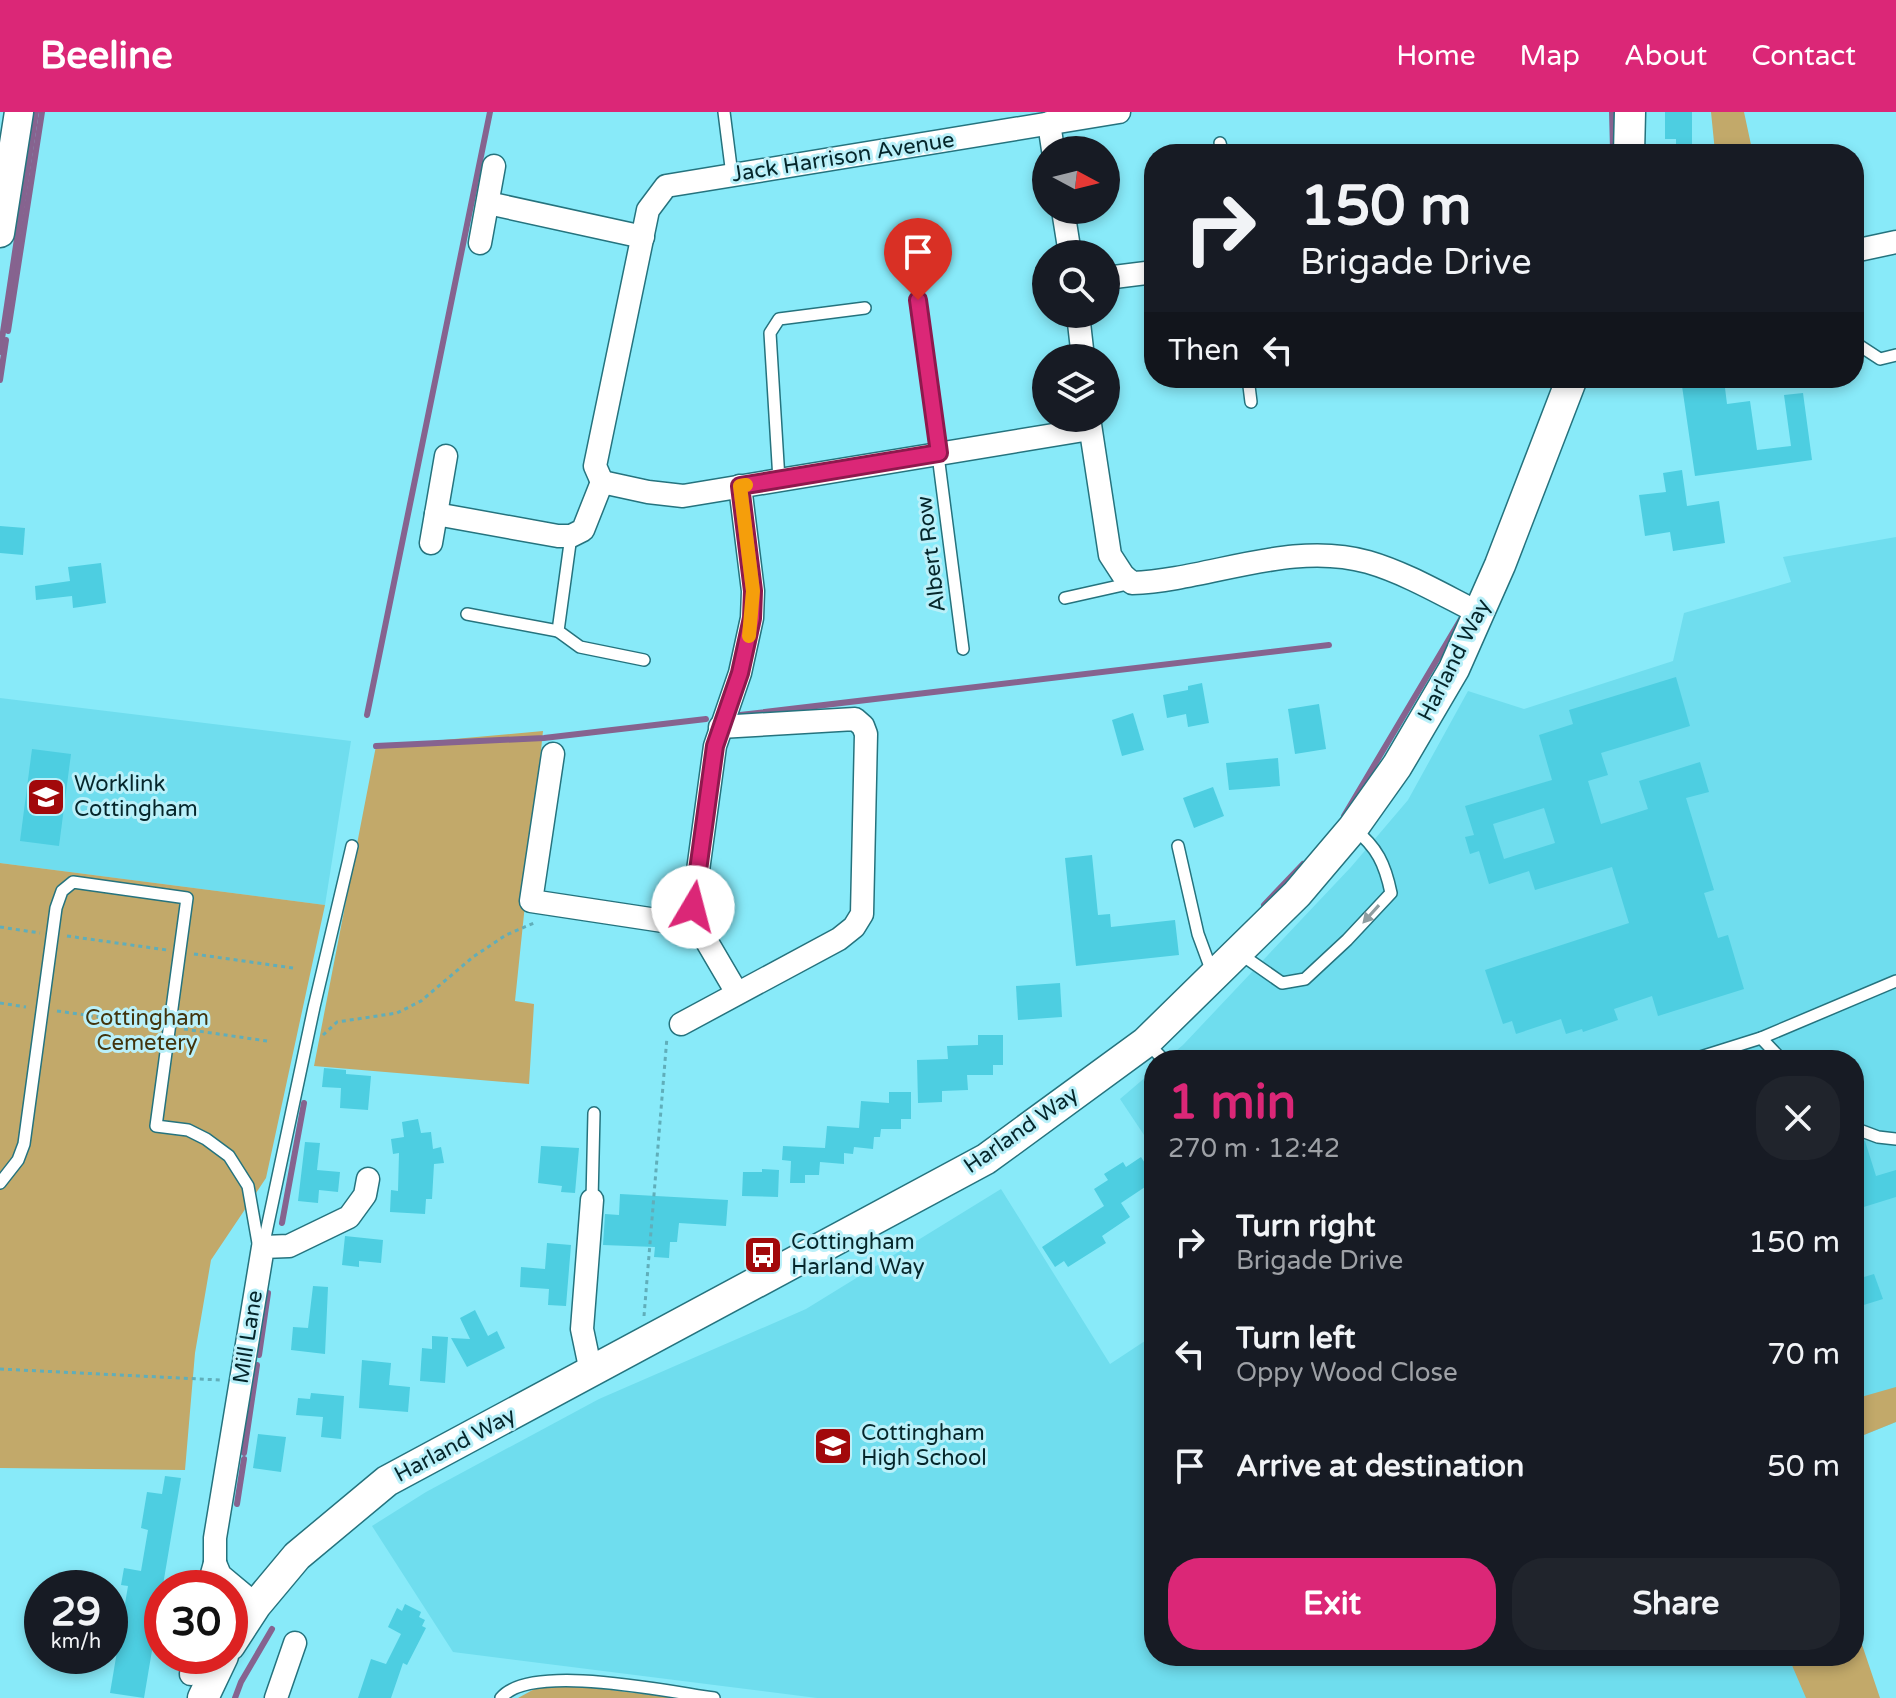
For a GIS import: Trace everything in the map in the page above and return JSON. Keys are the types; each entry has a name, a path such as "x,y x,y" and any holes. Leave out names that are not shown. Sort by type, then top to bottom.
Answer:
{"main road":[{"path":"1629,144 1630,112"},
{"name":"Harland Way","path":"1156,1050 1214,976 1297,894 1353,828 1397,766 1454,669 1479,613 1564,388"},
{"name":"Harland Way","path":"248,1617 297,1556 387,1481 986,1159 1144,1058"}],"street":[{"path":"0,233 19,112"},
{"name":"Jack Harrison Avenue","path":"602,482 595,466 648,210 666,186 1048,118 1119,112"},
{"path":"480,243 494,166"},
{"path":"488,203 643,237"},
{"path":"1864,249 1896,242"},
{"path":"1120,276 1144,273"},
{"path":"436,514 571,536 583,530 602,482 683,496 1045,432"},
{"path":"1091,432 1110,555 1132,583 1275,560 1347,558 1380,566 1479,613"},
{"path":"431,543 446,456"},
{"path":"553,754 531,901 683,924 690,917 720,727 740,673 752,618 753,591 740,486"},
{"path":"681,1024 839,939 854,927 862,914 866,734 863,726 855,719 720,727"},
{"path":"690,917 737,993"},
{"path":"263,1247 289,1246 349,1217 365,1195 368,1179"},
{"path":"591,1372 582,1329 592,1200"},
{"name":"Mill Lane","path":"213,1570 215,1538 263,1247"},
{"path":"215,1563 220,1575 256,1605"},
{"path":"276,1698 295,1643"}],"lane":[{"path":"724,112 732,175"},
{"name":"Albert Row","path":"918,300 963,649"},
{"path":"779,480 770,333 779,319 865,308"},
{"path":"1864,349 1880,359 1896,355"},
{"path":"1249,388 1251,402"},
{"path":"558,631 571,536"},
{"path":"1065,598 1132,583"},
{"path":"467,614 558,631 580,647 644,660"},
{"path":"1239,953 1282,983 1305,979 1391,893 1386,868 1372,844 1353,828"},
{"path":"0,1183 18,1160 24,1144 53,934 59,898 67,884 73,882 187,898 156,1126 188,1130 229,1156 248,1186 258,1243 263,1247 352,846"},
{"path":"1178,846 1198,934 1214,976"},
{"path":"1723,1050 1761,1038 1896,981"},
{"path":"1761,1038 1772,1050"},
{"path":"592,1200 594,1113"},
{"path":"1864,1132 1896,1139"},
{"path":"501,1698 505,1693 531,1682 565,1679 714,1698"}],"path":[{"path":"305,1052 337,1022 397,1013 421,1001 473,957 506,935 570,907"},
{"path":"0,927 293,968"},
{"path":"0,1003 267,1041"},
{"path":"642,1345 667,1037 681,1024"},
{"path":"0,1369 240,1381"}],"shaded area":[{"path":"1896,537 1896,1422 1864,1435 1864,1050 1177,1050 1351,867 1408,800 1468,691 1524,709 1673,661 1684,613 1791,582 1783,557"},
{"path":"0,698 351,741 325,905 0,863"},
{"path":"1144,1079 1144,1135 1120,1099"},
{"name":"Cottingham High School","path":"1001,1189 1110,1364 1144,1342 1144,1666 1828,1666 1841,1698 817,1698 453,1652 372,1526 426,1492 599,1399 806,1309"}],"green space":[{"path":"1711,112 1744,112 1751,144 1714,144"},
{"path":"543,731 515,1001 534,1004 529,1084 314,1066 376,746"},
{"name":"Cottingham Cemetery","path":"0,863 325,905 266,1178 211,1260 195,1353 185,1470 0,1468"},
{"path":"1896,1387 1896,1422 1864,1435 1864,1396"},
{"path":"1864,1651 1880,1698 1806,1698 1792,1666 1864,1666"},
{"path":"564,1684 675,1698 518,1698 540,1686"}],"building":[{"path":"1665,112 1692,112 1692,144 1676,144 1676,139 1665,139"},
{"path":"1682,388 1725,388 1727,404 1750,401 1757,450 1791,446 1784,395 1803,393 1812,460 1695,476"},
{"path":"1682,470 1687,506 1719,501 1725,543 1673,551 1670,532 1645,536 1639,495 1666,492 1663,473"},
{"path":"0,526 25,528 23,555 0,553"},
{"path":"101,563 106,603 73,608 72,596 36,600 35,586 70,581 68,567"},
{"path":"1676,677 1690,726 1601,753 1608,775 1588,781 1601,824 1648,809 1639,781 1700,762 1709,792 1686,798 1714,890 1704,893 1718,938 1728,935 1744,989 1658,1016 1652,996 1614,1009 1618,1020 1583,1032 1582,1029 1566,1034 1561,1019 1516,1034 1512,1021 1503,1024 1485,970 1629,923 1612,867 1535,890 1529,871 1489,884 1479,851 1470,854 1465,837 1474,835 1465,806 1552,780 1539,735 1573,724 1569,710","holes":["1544,808 1555,843 1504,859 1493,824"]},
{"path":"1202,683 1209,723 1188,727 1186,714 1167,718 1163,695 1188,690 1188,686"},
{"path":"1319,704 1326,749 1295,754 1288,709"},
{"path":"1133,713 1144,750 1122,756 1112,720"},
{"path":"32,749 71,754 59,846 20,841"},
{"path":"1278,758 1280,786 1229,790 1226,763"},
{"path":"1213,787 1224,816 1194,828 1183,798"},
{"path":"1092,855 1098,915 1110,914 1111,927 1175,920 1179,955 1076,966 1065,858"},
{"path":"1060,983 1062,1017 1018,1020 1016,986"},
{"path":"978,1035 1003,1035 1003,1065 993,1065 993,1075 967,1075 968,1090 942,1091 942,1102 918,1103 917,1060 948,1059 947,1046 978,1045"},
{"path":"324,1068 371,1076 368,1110 340,1108 341,1088 322,1087"},
{"path":"889,1092 911,1092 911,1119 901,1119 901,1129 881,1129 880,1137 874,1137 873,1149 854,1147 853,1154 844,1153 844,1164 820,1162 819,1175 805,1175 805,1183 790,1183 791,1161 782,1160 783,1146 825,1148 827,1126 859,1128 861,1101 889,1103"},
{"path":"418,1119 421,1133 431,1132 433,1149 441,1147 444,1163 434,1164 432,1199 426,1199 425,1214 390,1212 391,1190 398,1191 399,1153 393,1154 391,1139 404,1137 402,1122"},
{"path":"1864,1141 1876,1176 1896,1170 1896,1197 1864,1207"},
{"path":"305,1142 320,1143 317,1170 340,1172 338,1192 319,1190 318,1203 298,1201"},
{"path":"541,1146 579,1148 575,1193 561,1192 562,1186 538,1183"},
{"path":"1141,1157 1144,1162 1144,1188 1121,1203 1130,1217 1102,1236 1106,1243 1068,1267 1064,1261 1055,1267 1042,1247 1104,1206 1094,1189 1108,1180 1104,1174 1123,1162 1126,1167"},
{"path":"762,1169 779,1170 778,1197 742,1196 743,1172 762,1172"},
{"path":"620,1194 728,1200 726,1226 679,1223 677,1242 670,1242 669,1258 654,1257 655,1247 603,1245 605,1214 619,1215"},
{"path":"345,1236 383,1240 381,1263 359,1261 359,1267 342,1265"},
{"path":"547,1243 571,1245 566,1306 548,1305 549,1289 520,1287 521,1267 545,1269"},
{"path":"1874,1274 1883,1299 1864,1305 1864,1277"},
{"path":"313,1286 328,1287 325,1354 291,1350 293,1327 308,1328"},
{"path":"475,1310 488,1336 497,1331 505,1348 467,1367 451,1338 470,1339 460,1318"},
{"path":"432,1336 448,1337 445,1383 420,1381 422,1348 432,1349"},
{"path":"362,1360 391,1363 389,1385 410,1387 408,1412 359,1408"},
{"path":"311,1393 344,1396 341,1439 321,1437 323,1417 296,1415 298,1398 310,1399"},
{"path":"258,1434 286,1437 281,1472 253,1468"},
{"path":"165,1476 181,1478 166,1570 144,1570 144,1674 148,1674 144,1698 110,1693 113,1674 128,1674 128,1570 124,1568 141,1571 148,1530 141,1528 147,1492 162,1494"},
{"path":"405,1604 421,1612 419,1617 425,1620 422,1626 426,1628 407,1665 403,1663 391,1698 358,1698 371,1659 386,1664 401,1634 388,1627 397,1608 402,1611"}],"waterway":[{"path":"0,352 36,112"},
{"path":"8,331 42,112"},
{"path":"367,715 490,112"},
{"path":"1612,112 1613,144"},
{"path":"0,380 6,340"},
{"path":"1344,816 1461,619"},
{"path":"740,715 1329,645"},
{"path":"376,746 544,738 706,719"},
{"path":"1264,905 1303,864"},
{"path":"282,1223 304,1103"},
{"path":"259,1355 268,1293"},
{"path":"244,1453 257,1365"},
{"path":"237,1504 244,1459"},
{"path":"235,1698 272,1629"}],"slow traffic":[{"path":"746,485 740,486 753,591 749,636"}],"place":[{"name":"Worklink Cottingham","path":"46,797"},
{"name":"Cottingham Harland Way","path":"763,1255"},
{"name":"Cottingham High School","path":"833,1446"}],"route":[{"path":"693,907 715,746 740,673 752,618 750,553 740,486 939,453 918,300"}]}
